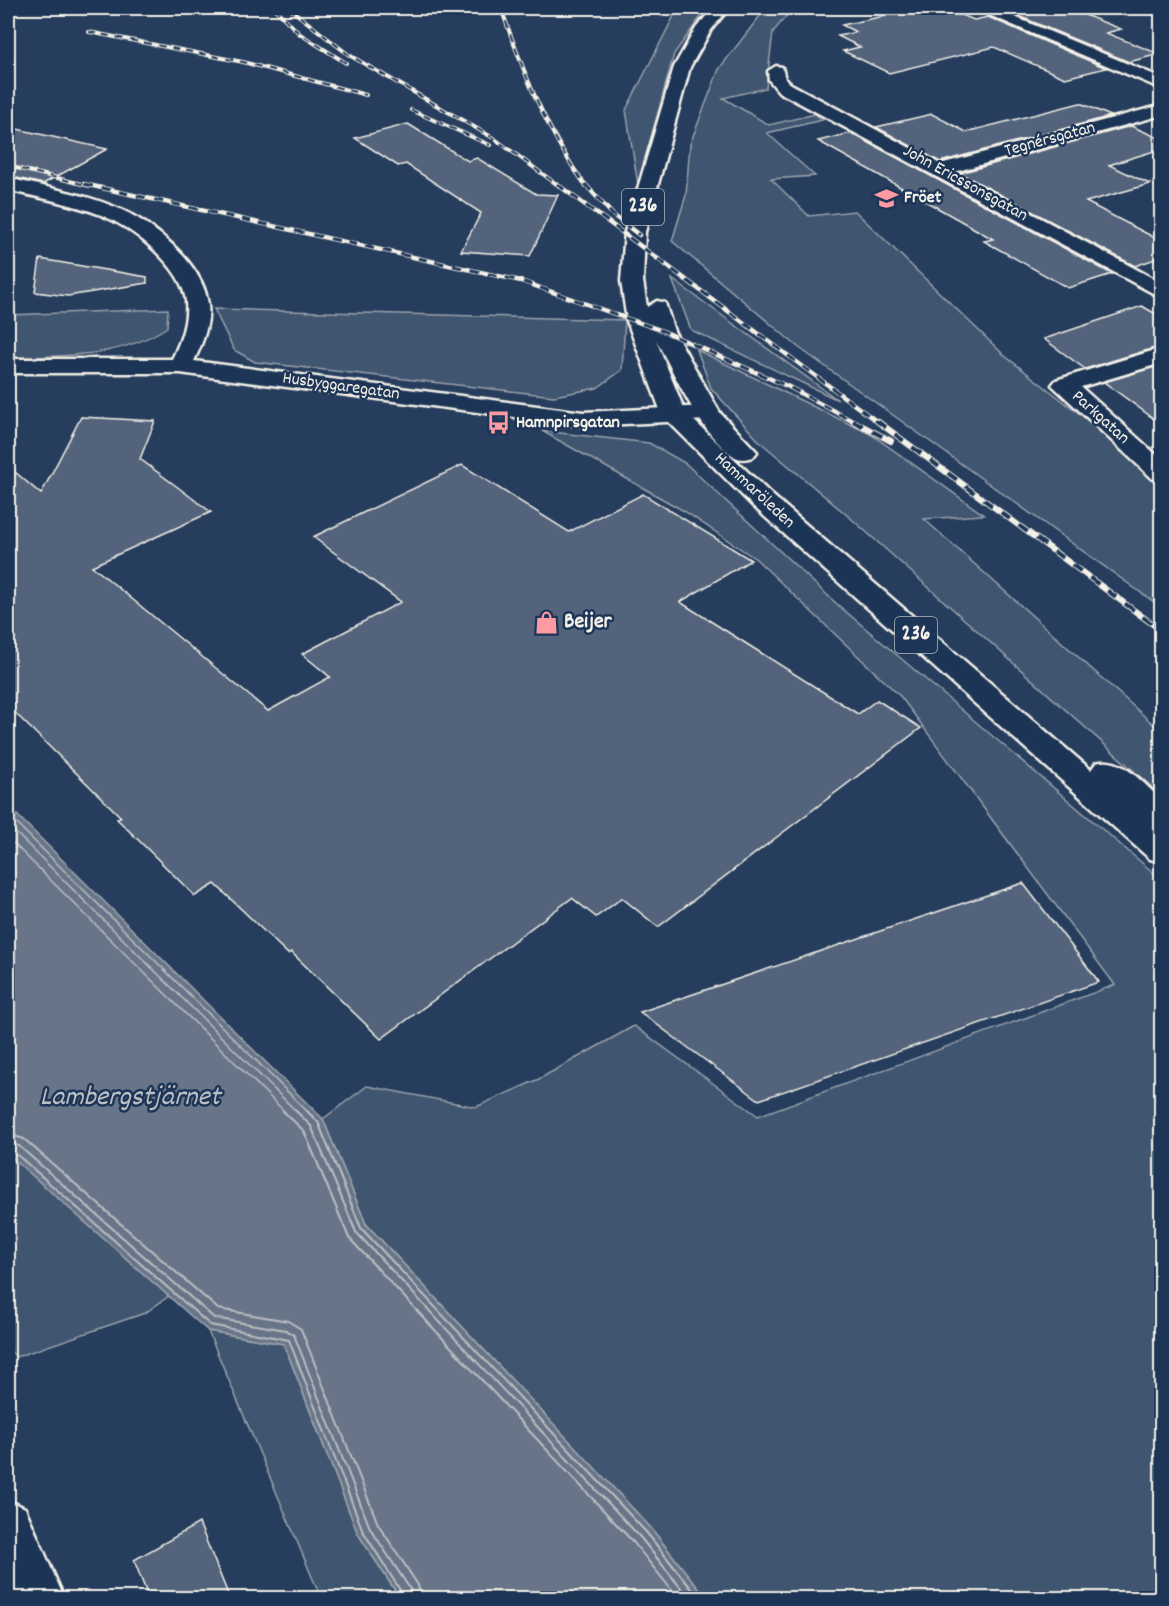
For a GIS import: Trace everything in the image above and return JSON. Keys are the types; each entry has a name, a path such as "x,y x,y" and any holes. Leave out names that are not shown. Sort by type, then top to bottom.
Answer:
{"main road":[{"name":"Hammaröleden","path":"721,8 704,28 682,67 635,232 633,281 638,321 674,416 763,501 1161,850"},
{"path":"981,8 1161,84"},
{"path":"727,31 739,15"},
{"name":"John Ericssonsgatan","path":"776,71 777,80 785,88 1161,292"},
{"name":"236","path":"652,250 651,243 677,143 695,88"},
{"name":"Tegnérsgatan","path":"939,170 1161,110"},
{"path":"8,184 79,202 120,216 144,230 167,251 182,270 197,298 195,329 188,352 180,366"},
{"name":"Hammaröleden","path":"652,292 663,331 716,425 787,494 1161,819"},
{"name":"Parkgatan","path":"1161,355 1064,386 1161,474"},
{"name":"Husbyggaregatan","path":"8,366 108,364 180,366 583,419 708,413"},
{"path":"8,1525 39,1599"}],"shaded area":[{"path":"678,8 707,8 674,54 638,185 626,110"},
{"path":"766,8 793,8 773,32 766,88 723,98 769,125 815,114 822,120 767,133 815,176 771,179 809,216 855,211 1005,356 1161,477 1161,607 798,347 672,241 686,195 690,144 719,69"},
{"path":"672,279 838,400 691,330"},
{"path":"168,309 167,327 130,345 90,353 8,358 8,315"},
{"path":"214,309 625,320 622,370 597,388 554,396 255,362 234,350"},
{"path":"697,350 872,435 984,515 924,519 1161,731 1161,795 854,521 759,441 711,388"},
{"path":"542,431 649,443 685,463 838,605 1161,879 1161,1598 706,1598 651,1528 366,1224 323,1119 367,1086 476,1107 539,1079 634,1026 758,1116 1115,985 901,697 756,559 684,511"},
{"path":"8,1154 169,1296 145,1313 16,1357 8,1348"},
{"path":"208,1331 284,1344 358,1534 400,1598 321,1598"}],"water":[{"name":"Lambergstjärnet","path":"8,806 323,1119 366,1224 651,1528 706,1598 400,1598 358,1534 284,1344 208,1331 8,1154"}],"building":[{"path":"922,8 945,8 974,20 988,17 1106,68 1065,78 994,47 889,73 843,51 860,47 838,36 856,32 842,25"},
{"path":"1030,8 1067,8 1121,29 1106,33 1159,54 1129,62 1009,12"},
{"path":"1080,103 1111,116 940,162 876,127 932,114 966,132"},
{"path":"408,124 468,161 477,158 536,194 558,195 530,256 461,251 481,213 406,164 398,166 355,138"},
{"path":"1131,126 1161,139 1161,149 1109,165 1150,184 1086,202 1161,241 1161,257 1135,266 960,173"},
{"path":"8,127 107,149 43,184 8,176"},
{"path":"851,133 1112,274 1068,288 984,241 993,239 818,141"},
{"path":"40,259 147,277 147,283 68,296 35,292"},
{"path":"1142,306 1161,317 1161,346 1085,369 1044,339"},
{"path":"1161,365 1161,424 1104,382"},
{"path":"81,417 155,421 140,459 211,512 92,566 268,711 330,677 302,654 401,602 313,537 462,465 569,532 643,494 751,560 680,602 858,714 877,700 921,728 658,927 622,898 596,917 572,898 381,1039 291,952 288,954 215,884 195,896 117,819 121,817 8,706 8,466 41,494"},
{"path":"1023,883 1099,982 759,1100 640,1012"},
{"path":"199,1523 230,1599 149,1599 134,1560"}],"railway":[{"path":"274,8 300,34 346,63"},
{"path":"289,8 349,55 495,139 559,186"},
{"path":"501,8 527,78 547,123 586,186"},
{"path":"89,32 243,62 366,95"},
{"path":"411,110 490,145"},
{"path":"8,166 90,186"},
{"path":"84,184 521,281 663,331 789,387 856,423"},
{"path":"557,184 879,423"},
{"path":"585,184 613,215 639,235"},
{"path":"853,421 891,441"},
{"path":"877,421 1162,631"}],"place":[{"name":"Fröet","path":"886,198"},
{"name":"Hamnpirsgatan","path":"498,423"},
{"name":"Beijer","path":"546,622"}]}
